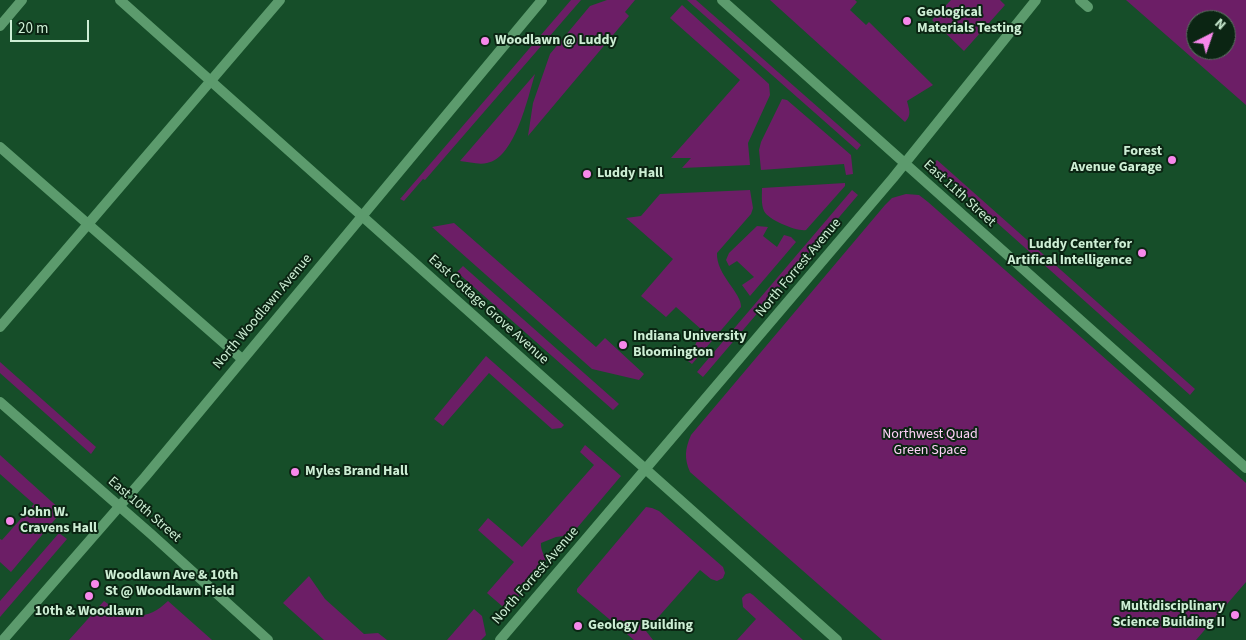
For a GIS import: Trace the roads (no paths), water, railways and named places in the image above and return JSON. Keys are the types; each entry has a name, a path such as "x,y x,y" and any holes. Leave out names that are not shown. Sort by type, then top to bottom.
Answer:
{"street":[{"path":"0,26 22,0"},
{"name":"East Cottage Grove Avenue","path":"120,0 837,640"},
{"path":"0,327 280,0"},
{"name":"North Woodlawn Avenue","path":"4,640 119,506 542,0"},
{"name":"East 11th Street","path":"722,0 1246,468"},
{"name":"North Forrest Avenue","path":"500,640 905,164 1036,0"},
{"path":"0,147 242,359"},
{"name":"East 10th Street","path":"0,402 268,640"}],"place":[{"name":"Geological Materials Testing","path":"907,21"},
{"name":"Woodlawn @ Luddy","path":"485,41"},
{"name":"Forest Avenue Garage","path":"1172,160"},
{"name":"Luddy Hall","path":"587,174"},
{"name":"Luddy Center for Artifical Intelligence","path":"1142,253"},
{"name":"Indiana University Bloomington","path":"623,345"},
{"name":"Myles Brand Hall","path":"295,472"},
{"name":"John W. Cravens Hall","path":"10,521"},
{"name":"Woodlawn Ave & 10th St @ Woodlawn Field","path":"95,584"},
{"name":"10th & Woodlawn","path":"89,596"},
{"name":"Multidisciplinary Science Building II","path":"1235,615"},
{"name":"Geology Building","path":"578,626"}],"park label":[{"name":"Northwest Quad Green Space","path":"930,444"}]}
